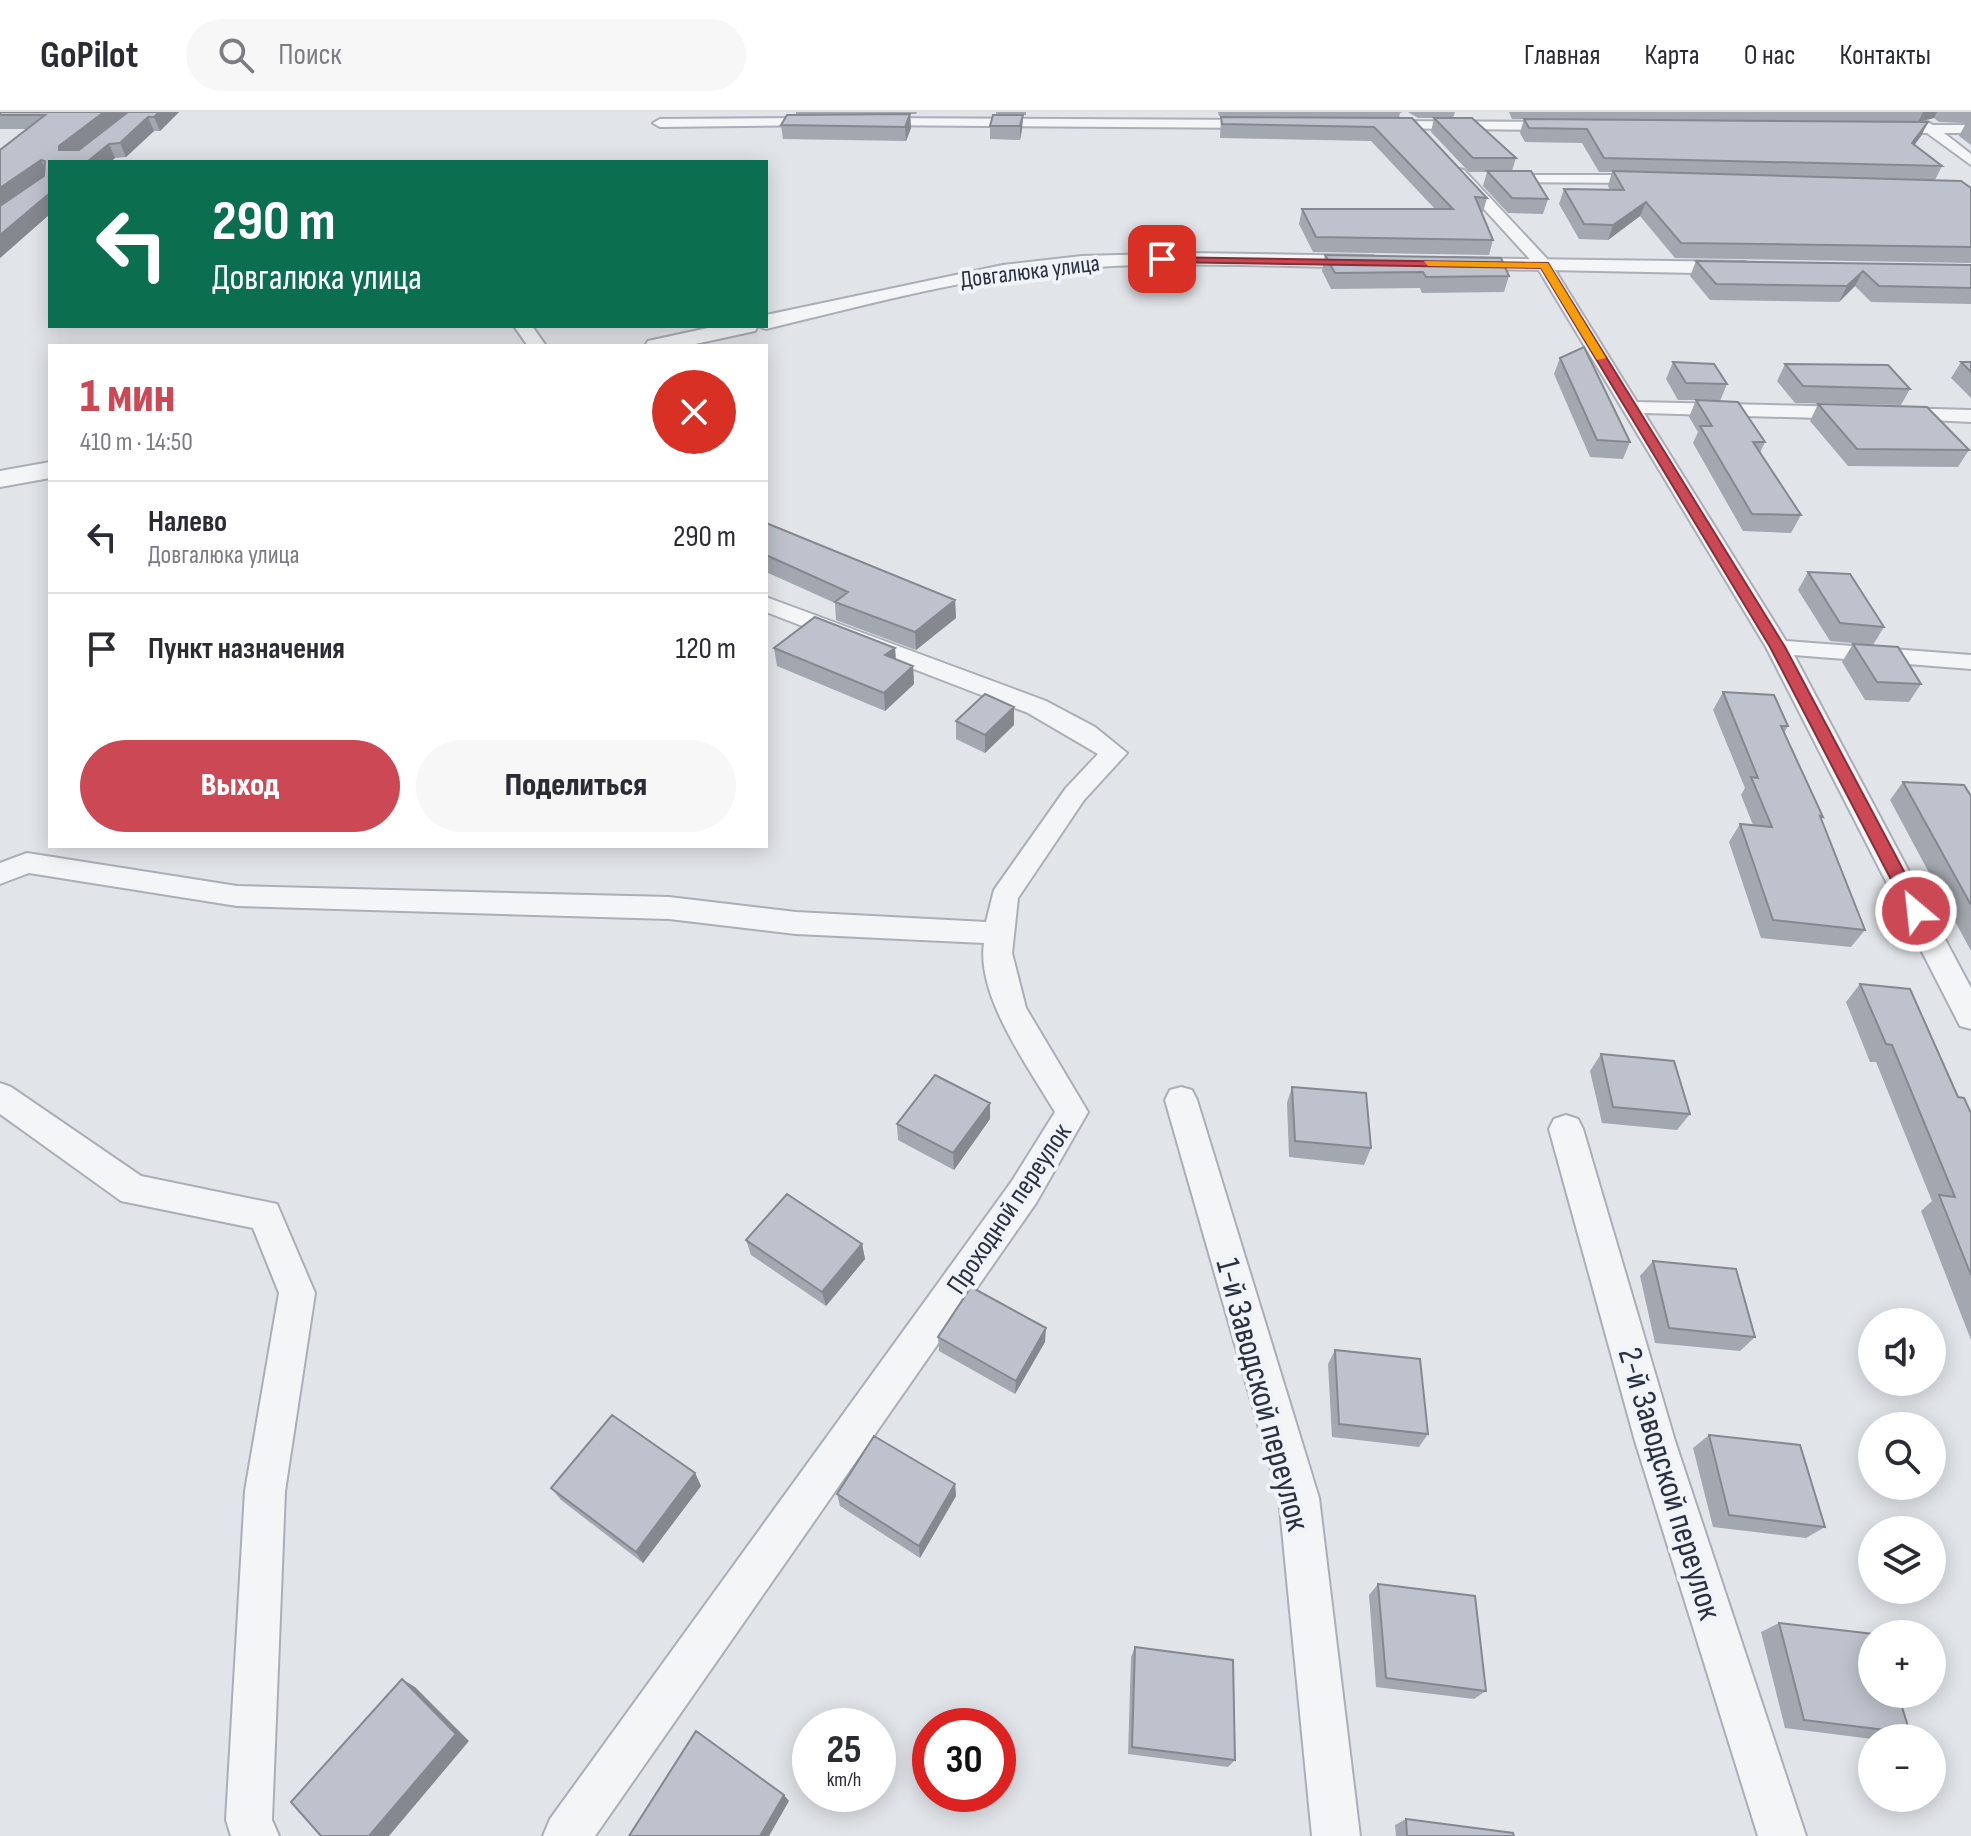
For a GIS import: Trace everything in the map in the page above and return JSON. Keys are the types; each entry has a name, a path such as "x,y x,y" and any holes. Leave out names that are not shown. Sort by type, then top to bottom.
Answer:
{"street":[{"path":"1401,112 1544,265 1778,647 1971,1017"},
{"path":"1907,112 1971,161"},
{"path":"660,123 767,118 843,122"},
{"path":"859,122 1272,124"},
{"path":"1367,125 1584,126"},
{"path":"1871,129 1971,129"},
{"path":"1465,179 1667,179"},
{"name":"Довгалюка улица","path":"768,322 938,284 1080,262 1162,259 1401,263"},
{"path":"1433,263 1766,269"},
{"path":"665,344 738,328"},
{"path":"1631,407 1971,416"},
{"path":"0,479 48,470"},
{"name":"Проходной переулок","path":"567,1836 1024,1192 1072,1112 1011,1010 997,953 999,933 1004,897 1075,794 1114,753 1086,733 1037,707 768,605"},
{"path":"1778,647 1971,662"},
{"path":"0,874 27,863 237,896 669,908 796,923 999,933"},
{"path":"0,1096 133,1190 265,1215 297,1293 265,1491 249,1820 255,1836"},
{"name":"1-й Заводской переулок","path":"1181,1100 1299,1498 1336,1836"},
{"name":"2-й Заводской переулок","path":"1566,1129 1655,1441 1782,1836"}],"building":[{"path":"0,112 104,112 59,146 59,150 79,150 128,112 159,112 154,117 148,117 120,143 109,144 89,160 48,160 48,195 0,235 0,206 44,176 45,161 41,160 0,188 0,150 45,115 0,115"},
{"path":"910,114 905,127 781,125 787,115"},
{"path":"993,115 1023,115 1020,126 990,126"},
{"path":"1221,117 1412,118 1487,198 1475,197 1493,240 1316,237 1302,209 1453,209 1374,127 1222,124"},
{"path":"1434,118 1472,118 1516,158 1473,158"},
{"path":"1524,119 1928,122 1912,143 1942,166 1604,158 1587,129 1529,128"},
{"path":"1487,171 1531,171 1548,199 1512,198"},
{"path":"1613,171 1961,181 1971,188 1971,247 1681,243 1646,202 1613,225 1584,224 1564,189 1624,190"},
{"path":"1325,255 1501,258 1509,276 1426,277 1423,272 1335,273"},
{"path":"1696,261 1971,265 1971,288 1879,286 1863,271 1847,286 1716,284"},
{"path":"1584,347 1630,442 1597,440 1560,358"},
{"path":"1673,362 1714,364 1727,384 1686,383"},
{"path":"1961,362 1971,362 1971,372"},
{"path":"1785,364 1888,365 1910,389 1803,386"},
{"path":"1696,400 1738,402 1765,442 1753,442 1801,515 1752,514 1700,426 1712,426"},
{"path":"1818,404 1927,407 1969,450 1857,449"},
{"path":"768,524 955,600 915,632 835,602 848,592 768,556"},
{"path":"1808,572 1850,574 1884,627 1840,623"},
{"path":"815,617 895,648 885,655 913,666 884,693 774,648"},
{"path":"1853,644 1898,647 1921,684 1877,682"},
{"path":"1723,692 1774,695 1788,726 1781,726 1823,817 1820,816 1865,930 1773,920 1740,824 1772,827 1751,777 1758,778"},
{"path":"985,694 1014,707 985,735 956,721"},
{"path":"1903,782 1964,785 1971,796 1971,905"},
{"path":"1860,984 1910,989 1958,1097 1964,1098 1971,1113 1971,1275 1939,1195 1955,1197 1892,1045 1886,1044"},
{"path":"1601,1054 1674,1061 1690,1114 1613,1107"},
{"path":"935,1075 990,1103 953,1153 897,1124"},
{"path":"1292,1087 1366,1093 1371,1148 1295,1141"},
{"path":"787,1194 862,1244 822,1292 746,1240"},
{"path":"1653,1261 1736,1269 1755,1337 1669,1328"},
{"path":"971,1287 1046,1328 1016,1381 938,1337"},
{"path":"1335,1350 1420,1359 1428,1434 1339,1424"},
{"path":"612,1415 695,1473 636,1552 551,1488"},
{"path":"1709,1435 1800,1445 1825,1527 1729,1515"},
{"path":"874,1436 955,1484 919,1546 837,1494"},
{"path":"1378,1584 1475,1596 1486,1691 1386,1678"},
{"path":"1779,1623 1858,1632 1858,1708 1902,1708 1907,1724 1858,1724 1858,1727 1804,1720"},
{"path":"1135,1647 1233,1660 1235,1760 1132,1747"},
{"path":"402,1679 456,1734 369,1836 321,1836 291,1802"},
{"path":"696,1731 784,1795 760,1836 629,1836"},
{"path":"1406,1819 1513,1833 1514,1836 1407,1836"}],"slow traffic":[{"path":"1428,263 1544,265 1601,358"}],"route":[{"path":"1162,259 1544,265 1778,647 1916,911"}]}
